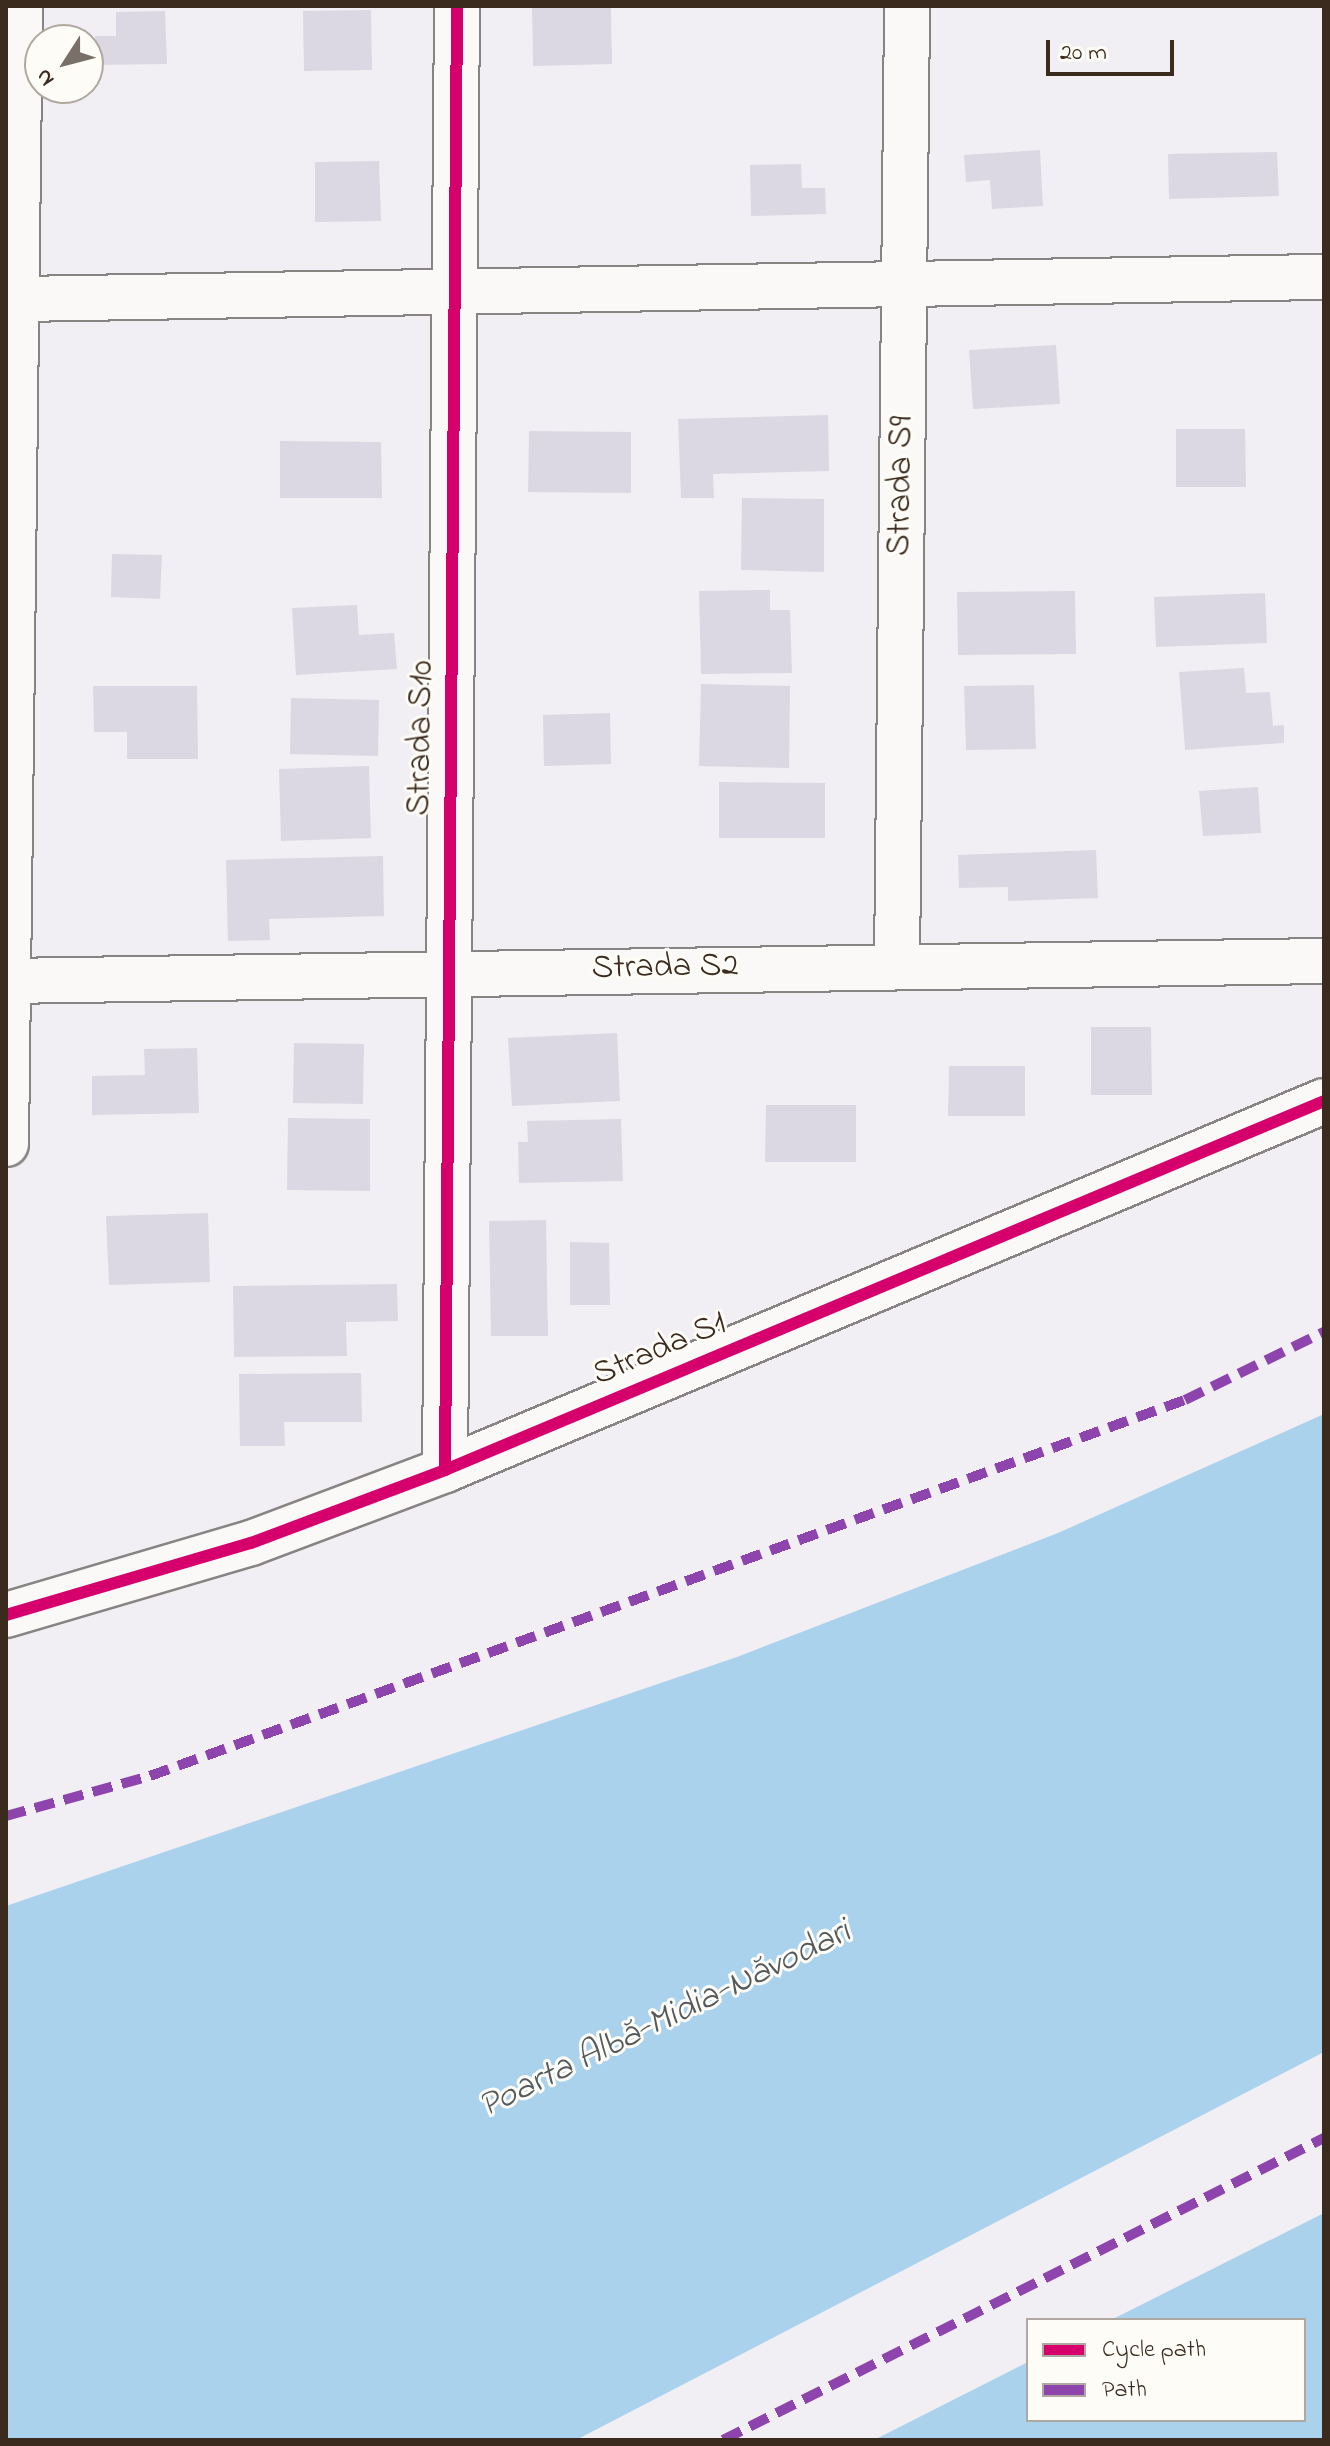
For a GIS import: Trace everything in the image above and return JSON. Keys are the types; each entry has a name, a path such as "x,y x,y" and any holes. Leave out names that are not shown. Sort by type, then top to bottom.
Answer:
{"street":[{"path":"6,1144 20,299 20,6"},
{"name":"Strada S10","path":"445,1470 457,6"},
{"name":"Strada S9","path":"897,965 907,6"},
{"path":"20,299 1324,277"},
{"name":"Strada S2","path":"7,981 447,971 1324,961"},
{"name":"Strada S1","path":"6,1615 251,1543 445,1470 1324,1101"}],"water":[{"name":"Poarta Albă-Midia-Năvodari","path":"1324,1414 1324,2052 576,2440 6,2440 6,1906 737,1657 1058,1533"},
{"path":"1324,2213 1324,2440 874,2440 1026,2363 1026,2422 1306,2422 1306,2318 1115,2318"}],"building":[{"path":"532,6 611,6 612,64 533,66"},
{"path":"371,10 372,70 304,71 303,11"},
{"path":"165,11 167,64 104,65 104,36 116,36 116,12"},
{"path":"1040,150 1043,206 992,209 990,180 966,182 964,155"},
{"path":"1277,152 1279,196 1169,199 1168,154"},
{"path":"379,161 381,221 315,222 315,162"},
{"path":"801,164 802,188 825,188 826,214 751,216 750,165"},
{"path":"1056,345 1060,404 973,409 969,350"},
{"path":"828,415 829,471 713,474 714,498 681,498 678,419"},
{"path":"1176,429 1245,429 1246,487 1176,487"},
{"path":"529,431 631,432 631,493 528,492"},
{"path":"280,441 381,442 382,498 280,498"},
{"path":"742,498 824,499 824,572 741,570"},
{"path":"112,554 162,555 160,599 111,597"},
{"path":"770,590 770,610 790,610 792,673 701,674 699,591"},
{"path":"1075,591 1076,654 958,655 957,592"},
{"path":"1265,593 1267,643 1156,647 1154,597"},
{"path":"357,605 359,635 394,633 397,669 296,675 292,608"},
{"path":"1244,668 1246,693 1270,692 1273,726 1284,725 1284,743 1185,750 1179,672"},
{"path":"701,684 790,686 789,768 699,766"},
{"path":"1034,685 1036,749 966,750 964,686"},
{"path":"93,686 197,686 198,759 127,759 127,732 94,732"},
{"path":"291,698 379,700 378,756 290,754"},
{"path":"610,713 611,764 544,766 543,715"},
{"path":"369,766 371,838 281,841 279,769"},
{"path":"719,782 825,783 825,838 719,838"},
{"path":"1258,787 1261,833 1203,836 1199,791"},
{"path":"1096,850 1098,898 1008,901 1008,887 959,888 958,855"},
{"path":"383,856 384,916 269,919 270,940 228,941 226,860"},
{"path":"1091,1027 1151,1027 1152,1095 1091,1095"},
{"path":"617,1033 620,1101 512,1106 508,1038"},
{"path":"294,1043 364,1044 363,1104 293,1103"},
{"path":"197,1048 199,1113 92,1115 92,1076 145,1075 144,1049"},
{"path":"949,1066 1025,1066 1025,1116 948,1116"},
{"path":"766,1105 856,1105 856,1162 765,1162"},
{"path":"288,1118 370,1119 370,1191 287,1190"},
{"path":"621,1119 623,1181 519,1183 518,1142 528,1142 527,1121"},
{"path":"208,1213 210,1282 109,1285 106,1216"},
{"path":"546,1220 548,1336 491,1336 489,1221"},
{"path":"570,1242 609,1243 610,1305 570,1305"},
{"path":"397,1284 398,1321 346,1322 347,1356 234,1357 233,1286"},
{"path":"361,1373 362,1422 284,1422 285,1446 240,1446 239,1374"}],"marked path":[{"path":"6,1816 150,1776 1185,1400 1324,1332"},
{"path":"723,2440 1324,2138"}],"cycle path":[{"path":"445,1470 457,6"},
{"path":"6,1615 251,1543 445,1470 1324,1101"}]}
